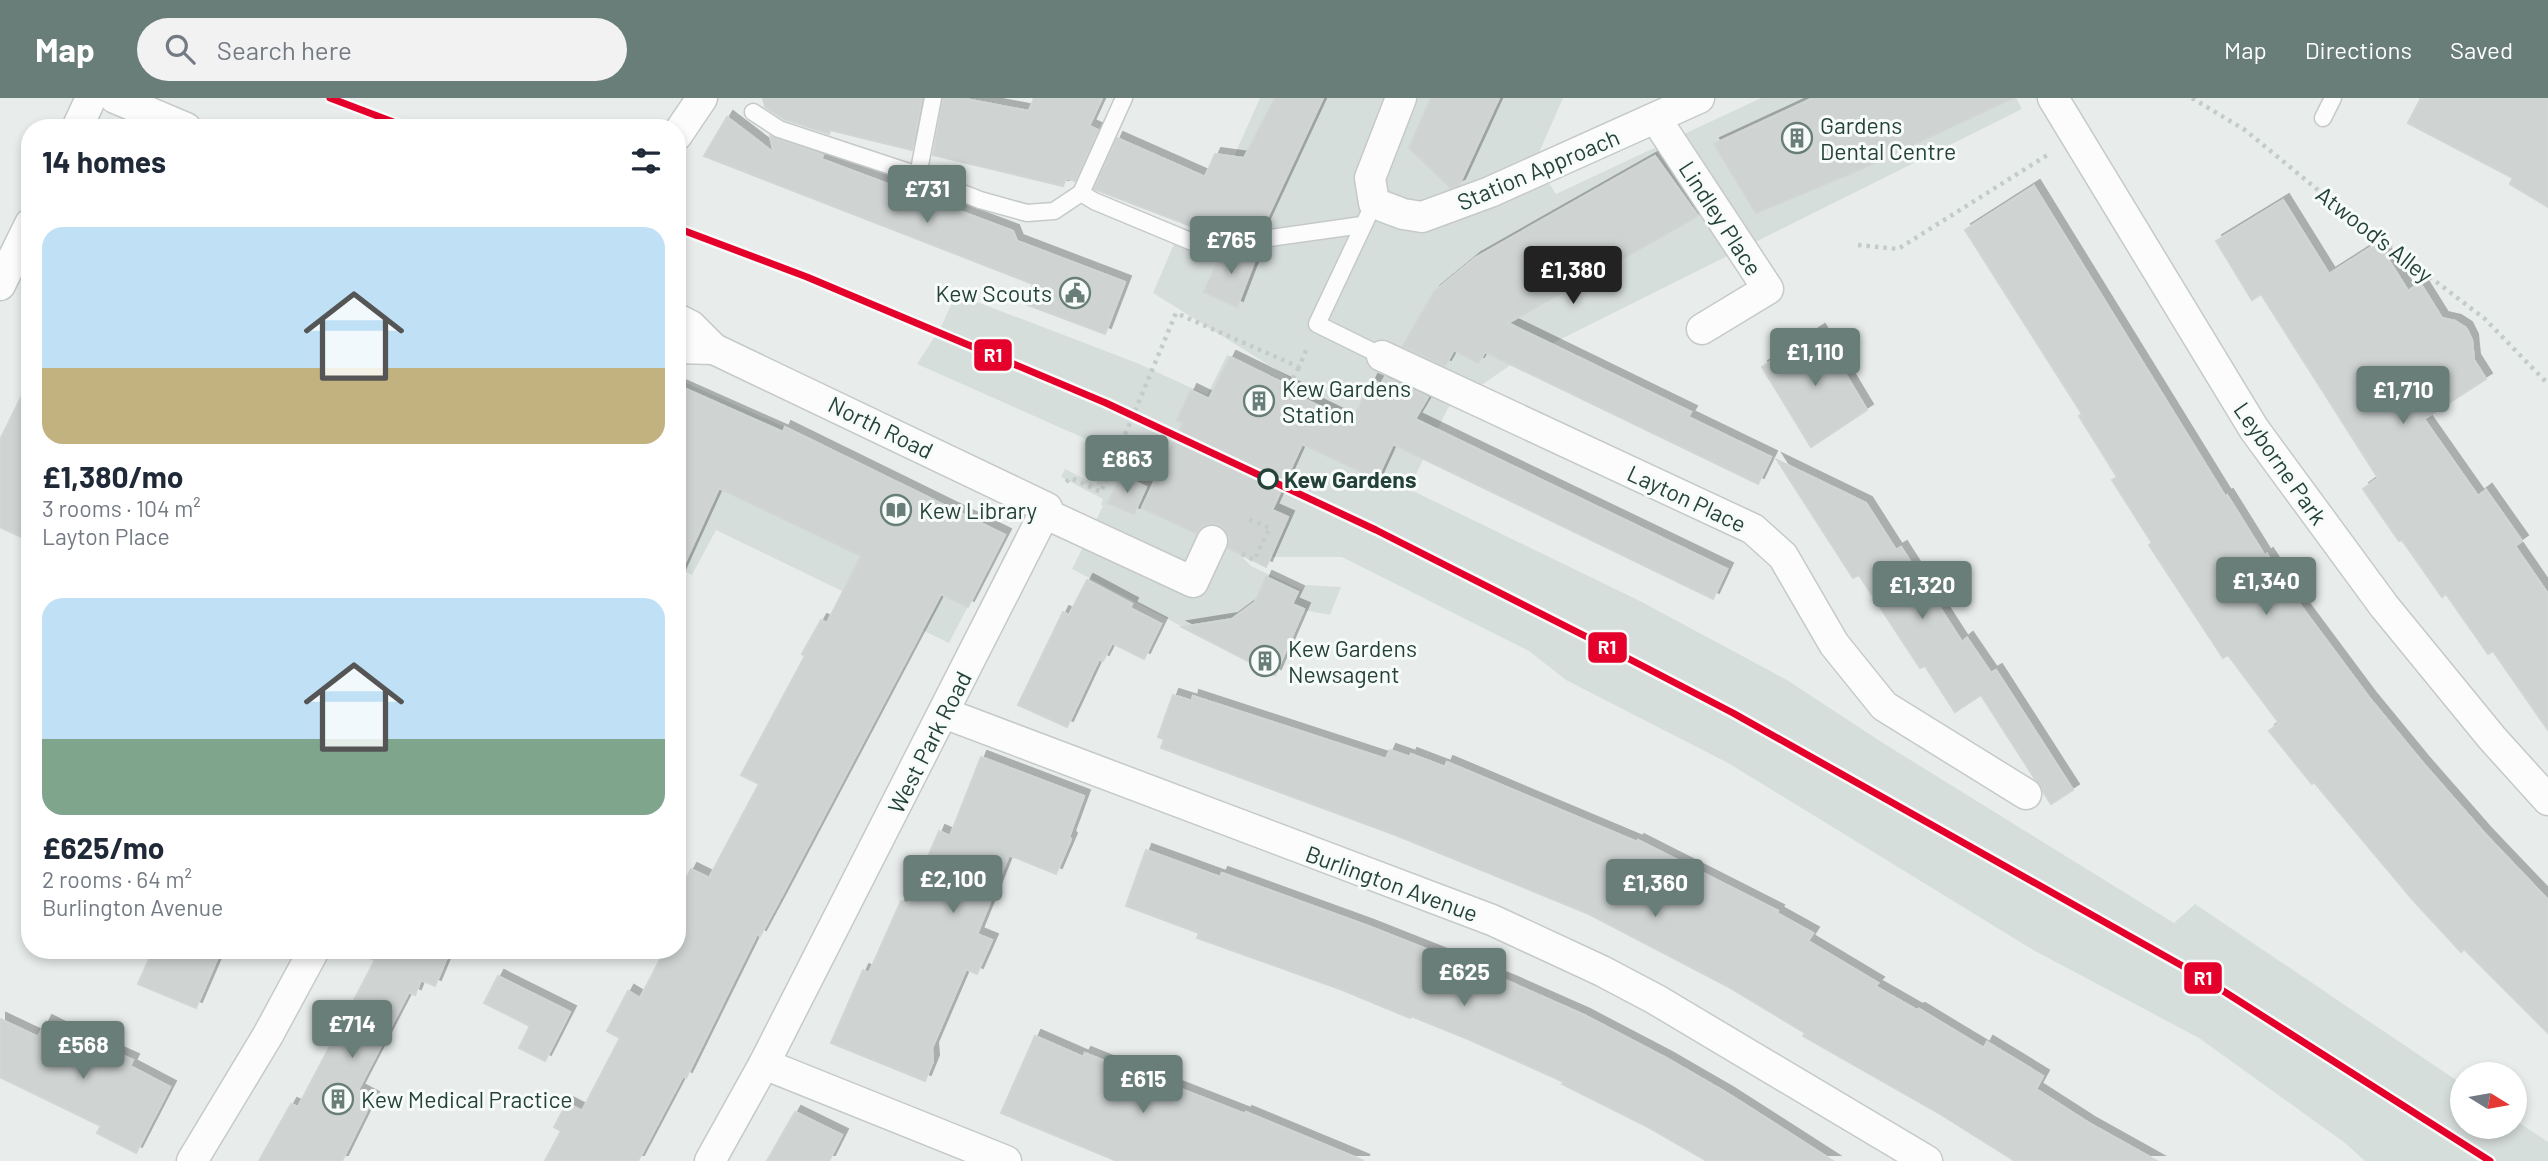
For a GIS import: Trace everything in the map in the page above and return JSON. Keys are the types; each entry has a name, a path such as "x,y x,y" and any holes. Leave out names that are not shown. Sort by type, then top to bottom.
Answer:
{"street":[{"path":"81,119 91,98"},
{"path":"115,98 165,119"},
{"path":"1369,202 1401,98"},
{"name":"Station Approach","path":"1369,202 1403,214 1422,217 1490,192 1699,98"},
{"name":"Leyborne Park","path":"2053,98 2254,429 2384,606 2492,738 2548,800"},
{"path":"686,122 699,102"},
{"name":"Lindley Place","path":"1656,118 1768,289 1702,329"},
{"path":"0,285 21,242"},
{"name":"North Road","path":"686,324 714,349 1193,582 1212,541"},
{"name":"North Road","path":"686,348 714,349"},
{"name":"Layton Place","path":"1382,356 1753,530 1783,556 1834,644 1884,706 2026,794"},
{"name":"West Park Road","path":"710,1161 764,1064 1046,510"},
{"name":"Burlington Avenue","path":"944,713 1492,920 1548,945 1654,999 1927,1161"},
{"path":"192,1161 268,1035 309,959"},
{"path":"764,1064 1006,1161"}],"lane":[{"path":"918,175 933,98"},
{"path":"753,112 779,129 918,175 980,200 1027,212 1054,211 1082,193 1124,98"},
{"path":"2323,118 2333,98"},
{"path":"1082,193 1094,201 1202,246 1233,242"},
{"path":"1256,240 1369,202"},
{"path":"1369,202 1317,324 1382,356"}],"path":[{"name":"Atwood’s Alley","path":"2192,98 2245,130 2340,209 2485,319 2548,384"},
{"path":"1858,245 1898,249 2077,136"},
{"path":"1071,478 1101,492 1176,313 1299,367"},
{"path":"1290,386 1317,324"},
{"path":"1212,541 1254,560 1270,528 1248,519"}],"shaded area":[{"path":"1260,98 1563,98 1535,162 1556,194 1761,98 2016,98 2022,109 1515,362 1448,408 1409,489 1640,601 1787,680 1883,743 2174,923 2195,904 2450,1076 2450,1139 2527,1139 2527,1128 2548,1142 2548,1161 2365,1161 2345,1143 2199,1038 2035,951 1728,763 1566,680 1529,651 1342,557 1242,557 1251,566 1302,590 1306,585 1341,587 1330,615 1304,610 1275,675 1072,569 1103,506 1103,499 1061,477 1065,469 1096,485 1113,451 917,364 941,327 956,294 1137,363 1207,395 1227,355 1320,397 1153,293 1174,244 1194,246"},
{"path":"686,383 785,427 1005,535 949,643 716,530 692,575 686,572"}],"building":[{"path":"763,98 922,98 912,150 830,130 829,134 784,119 765,107"},
{"path":"943,98 960,98 1029,111 1034,98 1102,98 1089,126 1098,130 1075,181 1066,178 1063,186 933,155"},
{"path":"1275,98 1323,98 1262,229 1250,231 1247,235 1246,242 1252,250 1243,246 1242,236 1236,232 1212,234 1094,189 1117,138 1205,177 1215,154 1244,158"},
{"path":"1431,98 1499,98 1459,185 1451,188 1409,148"},
{"path":"1813,98 2013,98 1852,173 1756,213 1714,144"},
{"path":"2421,98 2548,98 2548,207 2510,184 2513,178 2408,123"},
{"path":"727,117 774,153 770,136 823,155 821,159 1013,231 1017,241 1125,282 1105,334 1025,304 1033,284 704,156"},
{"path":"1655,156 1698,216 1508,323 1691,412 1688,417 1771,457 1758,484 1485,352 1478,363 1454,350 1445,366 1403,346 1434,292 1475,258"},
{"path":"2034,186 2225,496 2227,495 2298,602 2371,700 2422,762 2548,900 2548,1033 2464,949 2461,952 2413,900 2314,782 2312,784 2269,731 2279,723 2228,655 2223,658 2149,545 2152,543 2112,480 2117,477 2079,416 2082,414 1965,230"},
{"path":"2283,200 2329,274 2378,243 2408,291 2420,283 2442,318 2455,321 2466,328 2472,340 2474,360 2486,379 2424,419 2478,496 2486,490 2522,541 2515,546 2548,594 2548,730 2493,651 2488,654 2446,594 2442,597 2363,489 2378,478 2261,294 2252,300 2216,241"},
{"path":"1258,252 1237,307 1204,292 1221,254"},
{"path":"1819,330 1867,410 1811,447 1762,367"},
{"path":"1230,357 1298,390 1296,395 1352,422 1372,380 1381,384 1385,377 1428,397 1415,419 1727,569 1713,599 1393,444 1377,479 1302,444 1272,510 1288,517 1266,567 1228,548 1227,532 1220,525 1201,527 1196,533 1142,508 1183,423 1177,420 1191,390 1209,399"},
{"path":"686,389 783,432 785,427 1005,535 968,607 941,594 760,936 757,934 686,1078 683,1076 638,1161 545,1161 561,1131 554,1127 567,1103 582,1111 620,1038 607,1031 628,991 640,998 660,959 686,959 686,878 691,869 709,878 759,784 741,775 805,656 802,654 821,620 827,623 861,556 719,488 686,560"},
{"path":"21,397 21,537 0,527 0,440"},
{"path":"1777,460 1866,503 1896,550 1901,547 1962,642 1967,638 1991,673 1996,670 2073,790 2051,804 1981,695 1955,712 1925,666 1920,668 1859,575 1853,578"},
{"path":"1121,475 1146,487 1134,514 1108,503"},
{"path":"1266,577 1298,592 1292,604 1304,609 1275,675 1182,627 1232,619 1255,602"},
{"path":"1087,580 1132,604 1130,608 1161,624 1144,659 1112,643 1103,661 1099,659 1067,727 1018,705 1063,612 1069,615"},
{"path":"1173,695 1192,701 1193,696 1386,759 1390,750 1410,757 1411,754 1445,767 1447,762 1637,842 1638,840 1778,911 1777,913 1813,933 1808,941 1878,983 1875,986 1984,1048 1987,1042 2043,1076 2036,1089 2089,1123 2157,1161 2015,1161 1940,1114 1803,1036 1805,1033 1727,986 1589,914 1393,834 1161,748 1164,739 1158,737"},
{"path":"981,757 1084,796 1069,837 1071,839 1056,874 1009,855 977,934 992,940 977,974 966,969 932,1048 933,1061 925,1081 831,1043 863,970 869,973 901,901 908,904 939,831 950,836"},
{"path":"1146,850 1220,877 1222,873 1368,926 1512,983 1584,1015 1727,1093 1833,1161 1707,1161 1646,1126 1562,1084 1564,1082 1468,1039 1340,989 1197,938 1199,933 1126,906"},
{"path":"149,959 217,959 196,1008 138,984"},
{"path":"373,959 446,959 435,986 421,980 415,995 409,992 358,1090 373,1098 342,1161 259,1161 291,1104 298,1107 375,960"},
{"path":"498,976 570,1012 545,1061 519,1048 530,1026 484,1003"},
{"path":"0,1019 38,1037 46,1021 105,1051 106,1048 133,1060 130,1066 170,1087 136,1153 97,1133 101,1126 0,1077"},
{"path":"1035,1036 1083,1057 1085,1053 1162,1084 1163,1082 1245,1114 1246,1112 1364,1161 1117,1161 1001,1113"},
{"path":"795,1112 842,1135 829,1161 767,1161"}],"transit line":[{"name":"R1","path":"330,98 385,119"},
{"name":"R1","path":"686,231 807,277 1106,403 1376,530 1585,636 1733,713 2195,973 2490,1161"}],"place":[{"name":"Gardens Dental Centre","path":"1797,138"},
{"name":"Kew Scouts","path":"1075,293"},
{"name":"Kew Gardens Station","path":"1259,401"},
{"name":"Kew Gardens","path":"1268,479"},
{"name":"Kew Library","path":"896,510"},
{"name":"Kew Gardens Newsagent","path":"1265,661"},
{"name":"Kew Medical Practice","path":"338,1099"}]}
